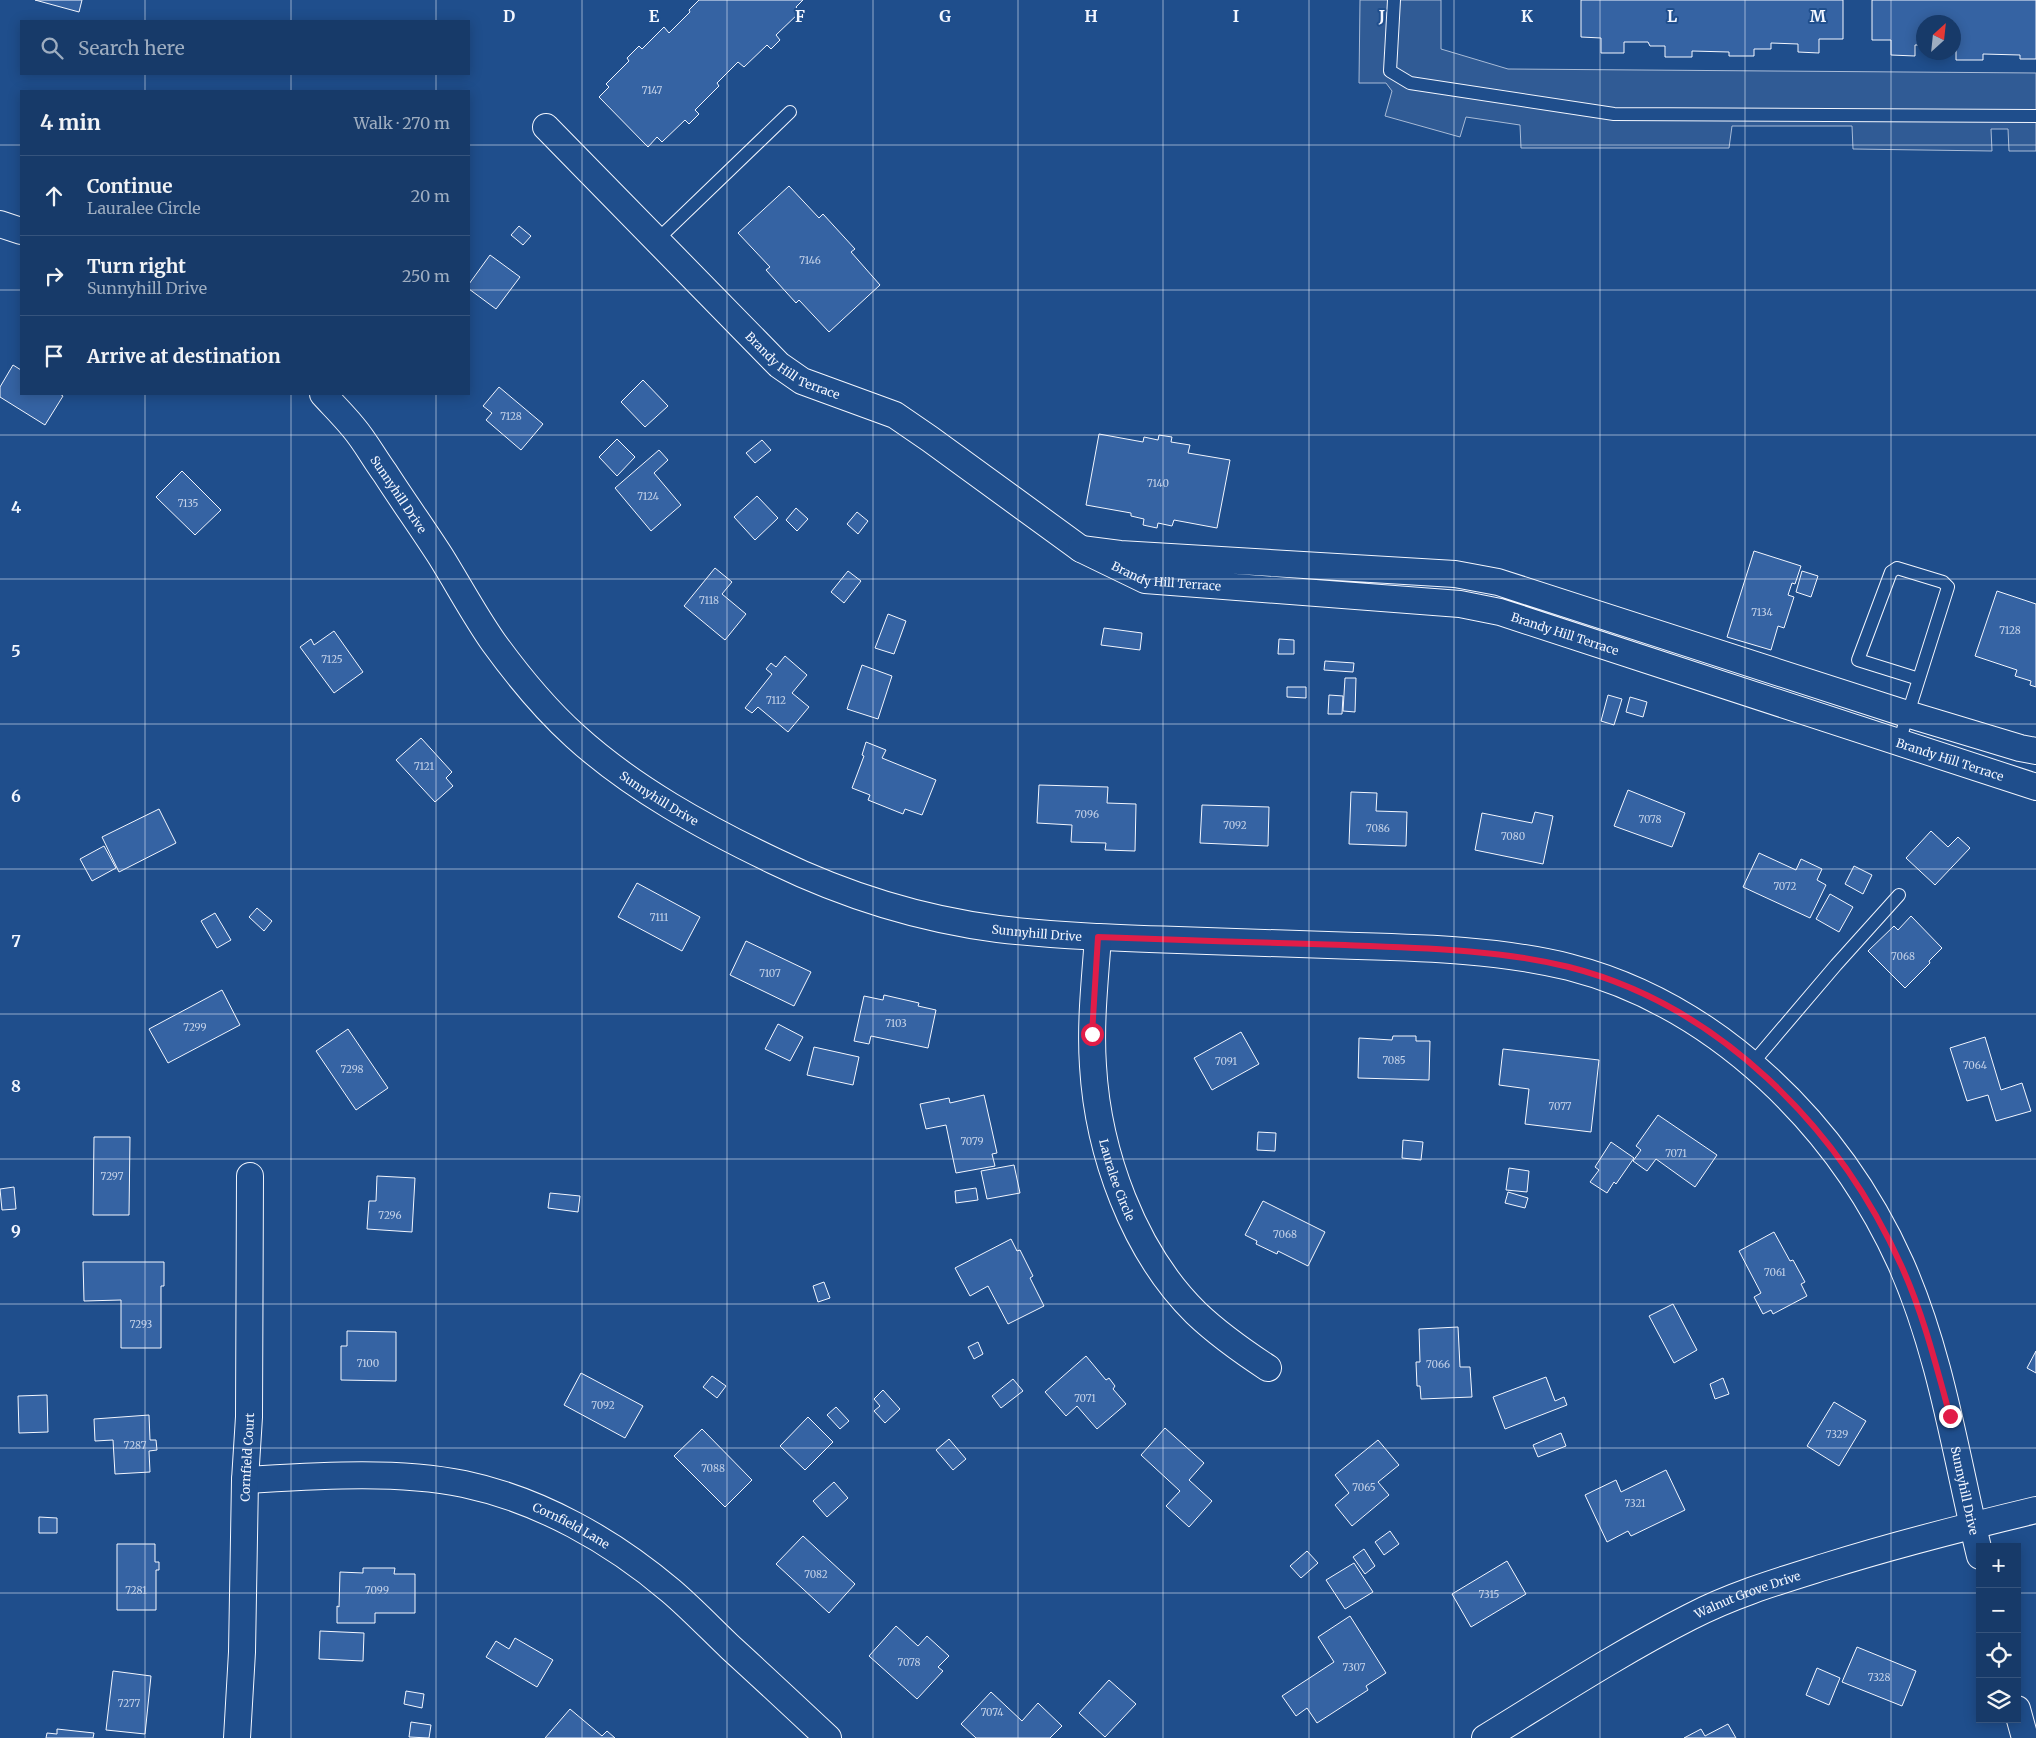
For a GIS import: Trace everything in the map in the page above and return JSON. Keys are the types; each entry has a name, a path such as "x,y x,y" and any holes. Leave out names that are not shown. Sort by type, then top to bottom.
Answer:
{"street":[{"name":"Brandy Hill Terrace","path":"546,127 779,365 802,381 894,415 1081,549 1145,580 1460,604 1500,612 2036,787"},
{"path":"0,224 20,230"},
{"name":"Sunnyhill Drive","path":"324,395 356,430 439,554 493,641 542,703 574,736 619,772 713,830 779,864 855,895 902,910 995,928 1098,937 1430,948 1522,958 1569,967 1623,984 1673,1008 1711,1032 1767,1078 1802,1114 1842,1163 1877,1216 1902,1267 1929,1340 1950,1416 1977,1543"},
{"name":"Brandy Hill Terrace","path":"1081,549 1120,554 1455,574 1498,582 1908,714 2020,748 2036,751"},
{"name":"Lauralee Circle","path":"1098,937 1092,1034 1093,1068 1100,1122 1114,1175 1136,1230 1165,1277 1195,1312 1222,1336 1268,1368"},
{"name":"Cornfield Court","path":"237,1738 242,1652 245,1480 249,1417 250,1176"},
{"name":"Cornfield Lane","path":"245,1480 327,1475 426,1480 463,1484 512,1497 558,1516 608,1545 670,1590 828,1738"},
{"name":"Walnut Grove Drive","path":"1485,1738 1613,1659 1691,1616 1766,1585 1860,1556 1972,1525 2036,1510"},
{"path":"2021,1723 2025,1738"}],"lane":[{"path":"1394,0 1390,71 1410,83 1614,114 2036,116"},
{"path":"657,240 790,112"},
{"path":"1899,742 1908,714 1948,587 1943,582 1896,568 1891,572 1858,660 1919,679"},
{"path":"1751,1065 1836,965 1899,895"}],"shaded area":[{"path":"1360,0 1441,0 1441,49 1508,69 2036,73 2036,151 2009,151 2008,129 1991,129 1992,151 1853,149 1852,126 1732,126 1729,148 1521,148 1520,125 1466,117 1460,137 1385,116 1392,91 1386,83 1359,83"}],"building":[{"path":"35,0 82,0 79,12"},
{"path":"699,0 803,0 796,7 800,12 776,35 780,40 771,49 767,45 744,67 738,62 717,83 719,86 695,110 699,114 689,124 685,120 662,142 657,137 648,147 599,97 609,87 606,84 629,61 627,58 639,46 642,49 664,27 669,33"},
{"path":"1581,0 1843,0 1843,39 1819,39 1819,53 1798,52 1798,44 1771,43 1771,49 1754,49 1754,56 1729,56 1729,52 1692,51 1692,57 1665,57 1665,46 1650,46 1648,42 1624,42 1624,53 1601,53 1601,38 1581,37"},
{"path":"1872,0 2036,0 2036,59 2020,59 2020,55 1983,54 1983,60 1961,60 1961,15 1916,15 1915,56 1891,55 1891,40 1872,40"},
{"path":"789,186 819,218 823,214 855,249 851,252 880,285 829,332 799,300 796,303 766,270 770,267 738,233"},
{"path":"519,226 531,236 523,245 511,235"},
{"path":"490,255 520,277 496,309 470,290 470,283"},
{"path":"13,365 20,369 20,395 63,396 45,425 0,397 0,387"},
{"path":"643,380 668,406 645,427 621,402"},
{"path":"499,387 543,424 521,450 486,420 492,413 483,406"},
{"path":"1099,434 1143,442 1144,437 1158,440 1159,435 1172,437 1171,442 1190,445 1188,453 1230,460 1217,528 1174,520 1172,526 1158,523 1157,528 1143,525 1144,519 1131,516 1131,513 1086,505"},
{"path":"617,439 635,457 617,476 599,457"},
{"path":"762,440 771,450 755,463 746,453"},
{"path":"659,450 668,460 654,473 681,505 651,531 615,488"},
{"path":"182,471 221,510 195,535 156,497"},
{"path":"757,496 778,518 755,540 734,517"},
{"path":"796,508 808,519 797,531 786,520"},
{"path":"857,512 868,521 858,534 847,524"},
{"path":"1754,551 1801,566 1795,584 1792,583 1788,595 1794,597 1784,628 1778,626 1771,650 1727,637"},
{"path":"715,568 732,582 722,594 746,614 725,640 684,606"},
{"path":"848,571 861,581 844,603 831,592"},
{"path":"1802,571 1818,576 1811,597 1796,592"},
{"path":"1997,591 2036,604 2036,687 2030,685 2031,681 2015,676 2017,670 1975,656"},
{"path":"888,614 906,621 894,654 875,648"},
{"path":"1104,628 1142,633 1140,650 1101,645"},
{"path":"334,631 363,672 334,693 300,647 311,639 314,645"},
{"path":"1279,639 1294,640 1294,654 1278,654"},
{"path":"785,656 807,675 792,693 809,707 788,732 758,707 752,713 745,708 772,674 766,669 771,663 776,667"},
{"path":"1325,661 1354,663 1353,672 1324,670"},
{"path":"862,665 892,676 878,719 847,709"},
{"path":"1345,678 1356,678 1355,712 1343,711"},
{"path":"1287,687 1306,687 1306,698 1287,697"},
{"path":"1329,695 1343,696 1342,714 1328,714"},
{"path":"1608,695 1622,699 1614,725 1601,721"},
{"path":"1630,697 1647,702 1643,717 1626,712"},
{"path":"421,738 452,772 446,778 453,786 435,802 396,760"},
{"path":"866,742 886,750 882,758 936,780 922,815 905,809 903,814 868,800 870,795 852,788 864,756 862,755"},
{"path":"1039,785 1108,787 1107,803 1136,804 1135,851 1105,850 1106,843 1071,842 1072,825 1037,823"},
{"path":"1628,790 1685,813 1672,847 1614,826"},
{"path":"1351,792 1377,793 1376,811 1407,812 1406,846 1349,844"},
{"path":"1202,805 1269,807 1268,846 1200,843"},
{"path":"159,809 176,843 119,872 102,837"},
{"path":"1535,812 1553,816 1543,864 1475,850 1482,813 1532,823"},
{"path":"1931,831 1948,847 1958,837 1970,848 1935,885 1906,858"},
{"path":"104,846 116,868 92,881 80,859"},
{"path":"1759,853 1796,870 1801,859 1822,869 1817,880 1826,885 1810,918 1743,887"},
{"path":"1854,866 1872,875 1863,894 1845,884"},
{"path":"637,883 700,917 682,951 618,917"},
{"path":"1830,894 1853,907 1839,932 1816,919"},
{"path":"257,908 272,921 264,931 249,917"},
{"path":"215,913 231,940 217,948 201,921"},
{"path":"1911,916 1942,948 1905,988 1868,951 1894,926 1898,930"},
{"path":"746,941 811,972 794,1006 730,975"},
{"path":"222,990 240,1025 168,1063 149,1029"},
{"path":"884,995 919,1003 918,1006 936,1010 928,1048 871,1036 869,1044 854,1041 864,996 883,1000"},
{"path":"778,1024 803,1037 790,1061 765,1049"},
{"path":"348,1029 388,1088 356,1110 316,1051"},
{"path":"1241,1032 1259,1064 1212,1090 1194,1058"},
{"path":"1393,1036 1416,1036 1416,1041 1430,1041 1429,1080 1358,1078 1359,1038 1392,1040"},
{"path":"1985,1037 2001,1090 2022,1083 2031,1111 1996,1121 1988,1095 1967,1101 1950,1048"},
{"path":"814,1047 859,1057 853,1085 807,1075"},
{"path":"1503,1049 1599,1060 1591,1132 1525,1124 1529,1089 1499,1085"},
{"path":"984,1095 997,1153 992,1154 995,1166 956,1173 946,1125 926,1129 920,1104 949,1098 950,1103"},
{"path":"1658,1115 1717,1155 1695,1187 1656,1159 1647,1171 1633,1161 1641,1150 1636,1146"},
{"path":"1258,1132 1276,1133 1275,1151 1257,1150"},
{"path":"94,1137 130,1137 129,1215 93,1215"},
{"path":"1403,1140 1423,1142 1421,1160 1402,1158"},
{"path":"1611,1142 1634,1158 1616,1184 1614,1182 1607,1193 1590,1182 1599,1170 1595,1167"},
{"path":"1014,1165 1020,1193 987,1199 981,1171"},
{"path":"1509,1168 1529,1171 1527,1192 1506,1190"},
{"path":"377,1176 415,1178 412,1232 367,1229 369,1201 376,1201"},
{"path":"14,1187 16,1209 2,1210 0,1189"},
{"path":"976,1188 978,1200 956,1203 955,1191"},
{"path":"1508,1192 1528,1198 1525,1208 1505,1203"},
{"path":"550,1193 580,1196 578,1212 548,1208"},
{"path":"1263,1201 1325,1232 1308,1266 1278,1251 1277,1254 1256,1244 1257,1241 1245,1235"},
{"path":"1774,1232 1790,1261 1793,1260 1805,1282 1801,1284 1807,1296 1773,1314 1771,1310 1763,1314 1754,1297 1761,1293 1739,1251"},
{"path":"1011,1239 1017,1251 1020,1250 1033,1276 1030,1278 1044,1306 1008,1324 988,1286 970,1296 955,1268"},
{"path":"83,1262 164,1262 164,1286 161,1286 161,1348 121,1348 121,1300 84,1301"},
{"path":"824,1282 830,1298 818,1302 813,1286"},
{"path":"1673,1304 1697,1350 1674,1363 1649,1316"},
{"path":"1458,1327 1460,1367 1470,1367 1472,1397 1421,1399 1420,1386 1417,1386 1416,1362 1420,1362 1419,1329"},
{"path":"347,1331 396,1332 396,1381 341,1380 341,1346 347,1346"},
{"path":"978,1342 983,1354 974,1359 968,1347"},
{"path":"2036,1351 2036,1373 2027,1368"},
{"path":"1086,1356 1106,1380 1109,1378 1115,1386 1113,1389 1126,1404 1097,1429 1077,1406 1066,1416 1045,1392"},
{"path":"581,1373 643,1406 625,1438 564,1405"},
{"path":"712,1376 726,1386 717,1398 703,1387"},
{"path":"1546,1377 1555,1401 1564,1397 1567,1405 1505,1429 1493,1397"},
{"path":"1723,1378 1729,1394 1715,1399 1710,1384"},
{"path":"1013,1379 1023,1391 1001,1408 992,1396"},
{"path":"883,1390 900,1409 885,1423 874,1411 880,1406 874,1399"},
{"path":"47,1395 48,1432 19,1433 18,1396"},
{"path":"1834,1402 1866,1421 1839,1466 1807,1446"},
{"path":"836,1407 849,1421 840,1429 827,1415"},
{"path":"149,1415 150,1440 156,1440 157,1450 149,1451 150,1472 115,1474 113,1440 95,1441 94,1419"},
{"path":"808,1417 833,1442 805,1470 780,1446"},
{"path":"1165,1428 1204,1463 1189,1480 1212,1501 1189,1527 1166,1506 1180,1491 1141,1455"},
{"path":"702,1429 752,1480 725,1507 674,1456"},
{"path":"1561,1433 1566,1446 1538,1457 1533,1445"},
{"path":"949,1439 966,1459 953,1470 936,1450"},
{"path":"1378,1440 1399,1465 1378,1482 1389,1495 1352,1526 1335,1505 1349,1493 1335,1475"},
{"path":"1666,1470 1685,1510 1631,1536 1628,1531 1607,1542 1585,1495 1616,1480 1621,1492"},
{"path":"834,1482 848,1498 827,1517 813,1501"},
{"path":"39,1517 57,1518 57,1533 39,1533"},
{"path":"1390,1531 1399,1544 1384,1555 1375,1542"},
{"path":"803,1536 855,1584 829,1613 776,1564"},
{"path":"117,1544 155,1544 155,1562 159,1562 159,1570 156,1570 156,1610 117,1610"},
{"path":"1364,1549 1375,1566 1365,1574 1353,1557"},
{"path":"1307,1551 1318,1563 1301,1578 1290,1566"},
{"path":"1507,1561 1526,1594 1471,1627 1452,1594"},
{"path":"1354,1563 1373,1592 1345,1609 1326,1580"},
{"path":"363,1568 395,1568 394,1574 415,1574 415,1613 375,1613 375,1623 337,1623 340,1572 363,1573"},
{"path":"1350,1616 1386,1673 1366,1686 1368,1690 1317,1723 1307,1708 1296,1716 1282,1696 1334,1662 1318,1637"},
{"path":"896,1626 918,1646 927,1636 949,1656 938,1667 943,1671 917,1699 869,1656"},
{"path":"320,1631 364,1633 363,1661 319,1659"},
{"path":"515,1638 553,1660 537,1687 486,1657 496,1641 509,1649"},
{"path":"1857,1647 1916,1671 1902,1706 1842,1682"},
{"path":"1817,1668 1840,1678 1829,1705 1806,1695"},
{"path":"113,1671 151,1676 145,1734 106,1730"},
{"path":"1109,1680 1136,1704 1105,1737 1079,1713"},
{"path":"406,1691 424,1694 422,1708 404,1704"},
{"path":"991,1692 1022,1721 1038,1703 1062,1726 1050,1738 976,1738 961,1724"},
{"path":"570,1709 602,1736 607,1731 615,1738 545,1738"},
{"path":"411,1722 431,1725 429,1738 409,1737"},
{"path":"1728,1724 1736,1738 1684,1738 1701,1729 1705,1736"},
{"path":"57,1729 94,1733 93,1738 46,1738 47,1733 57,1734"}],"route":[{"path":"1092,1034 1098,937 1430,948 1522,958 1569,967 1623,984 1673,1008 1711,1032 1767,1078 1802,1114 1842,1163 1877,1216 1902,1267 1929,1340 1950,1416"}]}
